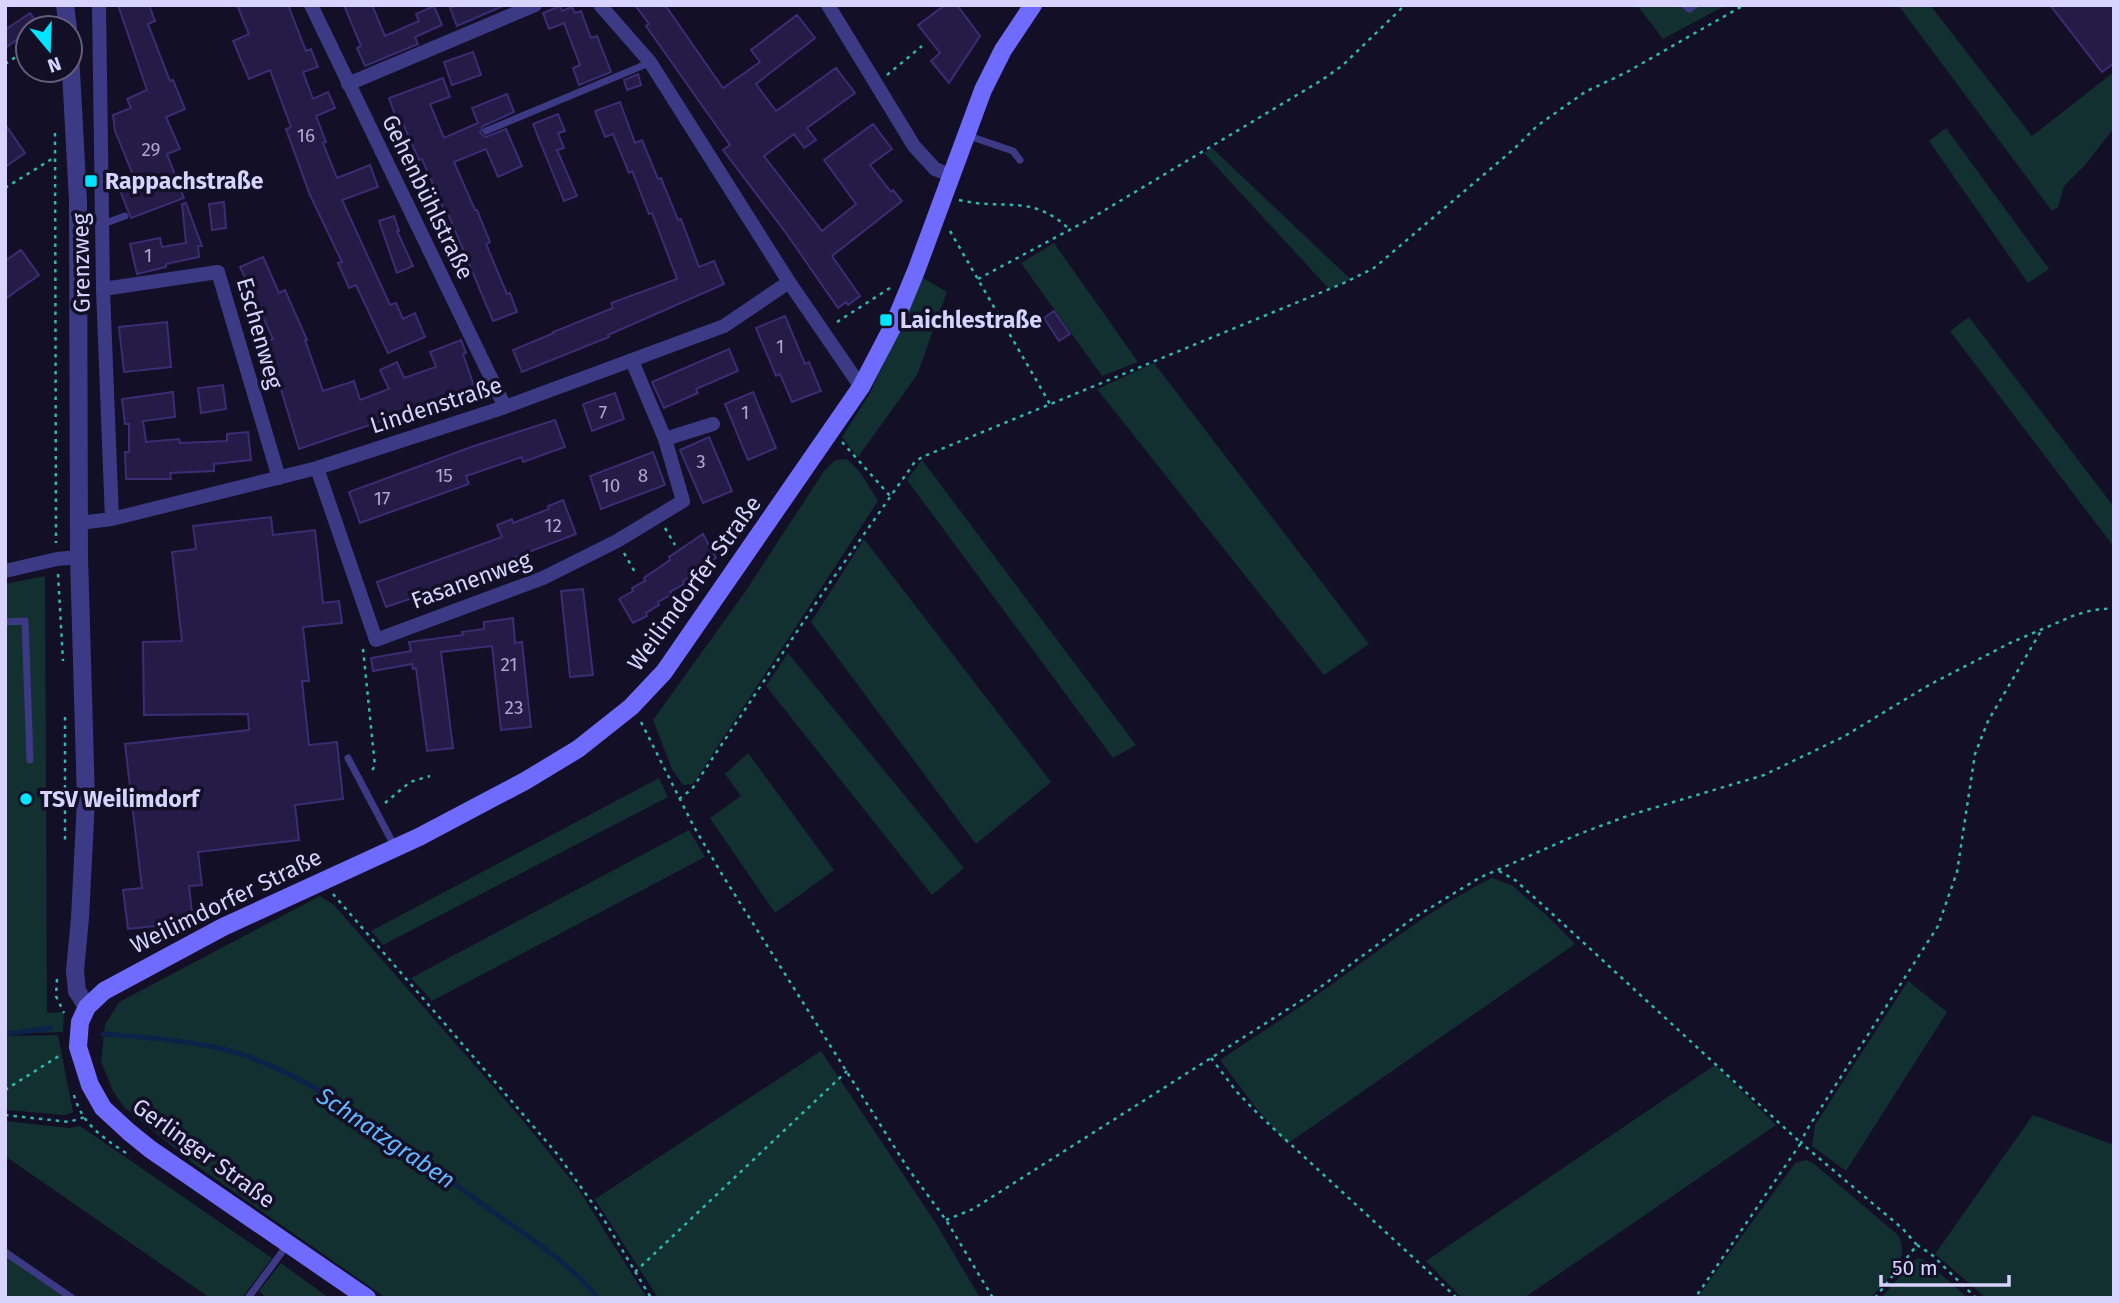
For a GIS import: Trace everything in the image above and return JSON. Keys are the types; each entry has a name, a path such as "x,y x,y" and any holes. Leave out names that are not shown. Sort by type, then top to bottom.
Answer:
{"main road":[{"name":"Weilimdorfer Straße","path":"87,1007 104,991 223,927 396,848 525,781 578,749 631,708 664,672 861,387 894,324 983,90 1003,50 1032,5"},
{"name":"Gerlinger Straße","path":"87,1007 80,1022 78,1047 90,1085 103,1108 150,1149 367,1298"}],"street":[{"name":"Grenzweg","path":"99,5 103,289 112,519"},
{"name":"Gehenbühlstraße","path":"311,5 505,407"},
{"path":"348,84 536,5"},
{"path":"600,5 650,62 789,282 861,387"},
{"path":"828,5 914,146 935,169 950,175"},
{"path":"72,84 78,201 79,557 86,800 75,971 77,990 87,1007"},
{"name":"Eschenweg","path":"103,289 218,272 279,478"},
{"name":"Lindenstraße","path":"79,523 112,519 317,468 505,407 724,326 789,282"},
{"name":"Fasanenweg","path":"317,468 376,640 543,578 618,541 683,501 664,439 632,361"},
{"path":"664,439 713,424"},
{"path":"5,571 57,559 79,557"}],"lane":[{"path":"1685,5 1689,9 1695,5"},
{"path":"486,131 650,62"},
{"path":"966,135 1013,151 1020,160"},
{"path":"102,225 125,216"},
{"path":"5,622 25,621 30,760"},
{"path":"348,758 396,848"},
{"path":"248,1298 288,1243"},
{"path":"5,1252 72,1298"}],"path":[{"path":"978,279 1090,219 1322,80 1358,51 1405,5"},
{"path":"679,799 692,789 707,769 822,594 914,463 922,457 1344,283 1374,268 1515,148 1537,126 1585,92 1627,72 1744,5"},
{"path":"876,83 922,47"},
{"path":"55,130 56,541"},
{"path":"5,188 55,157"},
{"path":"942,197 973,204 1031,206 1054,215 1069,229"},
{"path":"935,220 948,228 1050,404"},
{"path":"822,332 892,286"},
{"path":"833,430 891,497"},
{"path":"618,541 636,574"},
{"path":"946,1220 973,1209 1307,997 1412,919 1498,870 1568,838 1630,815 1764,775 1843,737 1929,685 1987,655 2084,612 2114,608"},
{"path":"1695,1298 1801,1143 1805,1131 1938,926 1957,873 1975,754 1988,720 2041,630"},
{"path":"362,784 375,766 365,660"},
{"path":"631,708 640,720 679,799 723,876 907,1167 946,1220 993,1298"},
{"path":"377,809 410,782 430,776"},
{"path":"1498,870 1515,880 1801,1143 1903,1229 1976,1298"},
{"path":"324,879 332,894 389,962 558,1155 603,1218 651,1298"},
{"path":"5,1090 65,1052"},
{"path":"1211,1058 1236,1091 1260,1116 1458,1298"},
{"path":"635,1272 847,1071"},
{"path":"5,1115 69,1122 103,1108"},
{"path":"1875,1298 1917,1245"}],"green space":[{"path":"1637,5 1726,5 1663,39"},
{"path":"1898,5 1930,5 2032,136 2114,72 2114,128 2085,165 2064,186 2058,207 2052,211"},
{"path":"1946,128 2049,269 2028,283 1929,141"},
{"path":"1212,148 1351,279 1329,289 1204,153"},
{"path":"1054,243 1138,362 1102,376 1021,263"},
{"path":"923,278 947,292 917,375 858,457 842,437 870,393"},
{"path":"1969,317 2114,507 2114,547 1950,331"},
{"path":"1154,363 1369,644 1324,675 1097,389"},
{"path":"847,459 860,472 878,501 693,784 683,785 672,769 653,720 745,592 824,471 835,460"},
{"path":"922,460 1136,745 1113,758 907,480"},
{"path":"864,539 1051,782 976,844 811,622"},
{"name":"TSV Weilimdorf","path":"45,576 47,1013 64,1012 63,1032 5,1034 5,584"},
{"path":"788,653 964,868 932,895 766,686"},
{"path":"748,753 834,870 775,913 710,818 741,796 725,774"},
{"path":"659,778 668,797 383,945 371,931"},
{"path":"689,830 705,857 432,1001 411,978"},
{"path":"1492,878 1513,886 1575,944 1287,1144 1220,1060 1429,915"},
{"path":"320,896 334,905 520,1117 577,1187 647,1298 386,1298 194,1164 124,1107 113,1091 101,1061 105,1025 119,1002"},
{"path":"1908,981 1947,1012 1846,1171 1812,1146 1815,1125"},
{"path":"58,1035 73,1112 65,1115 5,1110 5,1036"},
{"path":"821,1051 937,1225 980,1298 658,1298 595,1199"},
{"path":"1715,1065 1776,1125 1524,1298 1462,1298 1426,1261"},
{"path":"2033,1115 2114,1145 2114,1298 1986,1298 1935,1254"},
{"path":"5,1121 69,1128 80,1126 272,1258 242,1298 210,1298 5,1156"},
{"path":"1806,1160 1898,1235 1902,1253 1890,1277 1871,1298 1697,1298 1795,1163"},
{"path":"5,1255 66,1298 5,1298"},
{"path":"1919,1258 1968,1298 1881,1298 1914,1260"},
{"path":"281,1263 329,1298 267,1298 259,1291"}],"building":[{"path":"118,5 149,5 155,21 148,24 170,81 173,80 185,109 166,117 180,149 167,154 184,198 131,218 119,188 136,182 115,131 113,115 131,108 127,99 147,90"},
{"path":"237,5 288,5 306,51 311,49 318,67 303,72 313,99 328,92 335,108 316,116 337,178 370,165 378,187 342,200 390,305 396,303 403,319 415,313 425,337 388,353 356,285 349,288 338,263 342,262 310,195 286,129 291,127 270,70 249,79 233,41 249,34"},
{"path":"344,5 372,5 385,36 419,21 416,14 434,6 442,25 415,37 418,44 365,66 357,48 361,46"},
{"path":"457,5 505,5 457,26 450,8"},
{"path":"635,5 665,5 723,88 760,62 751,50 797,15 815,38 756,84 776,111 836,68 855,93 807,128 816,140 804,148 794,134 764,156 822,231 856,204 824,160 873,124 892,149 870,165 891,192 893,190 902,201 832,256 860,296 848,305 846,302 838,308 723,150 730,145 646,26 649,24"},
{"path":"945,5 957,5 980,36 949,83 931,61 940,53 918,25"},
{"path":"2050,5 2114,5 2114,63 2102,72"},
{"path":"560,6 562,11 572,7 575,13 581,11 591,38 597,36 611,72 579,85 573,68 580,65 564,23 549,29 543,13"},
{"path":"14,24 14,42 5,48 5,30"},
{"path":"473,52 481,75 452,85 444,62"},
{"path":"638,74 641,85 627,90 624,80"},
{"path":"443,78 450,97 430,104 444,138 478,123 472,108 507,94 514,112 483,126 480,133 486,137 506,129 522,166 498,177 486,149 454,162 477,210 490,242 486,244 517,312 493,321 446,209 444,210 422,159 419,160 402,121 398,123 389,98"},
{"path":"620,102 635,143 642,140 678,220 681,219 699,267 714,261 724,284 608,335 609,337 522,372 513,350 613,308 611,303 677,279 652,213 649,214 632,171 629,173 613,134 605,137 595,111"},
{"path":"558,114 565,131 558,133 564,148 557,150 577,196 564,201 533,124"},
{"path":"5,124 25,153 5,167"},
{"path":"224,202 226,228 212,230 209,204"},
{"path":"186,203 202,246 198,246 199,257 137,274 130,244 160,238 162,247 186,243 182,204"},
{"path":"394,216 397,231 413,266 397,273 379,221"},
{"path":"21,250 39,275 5,299 5,261"},
{"path":"263,257 279,293 285,290 307,340 323,391 354,381 360,400 389,389 380,370 397,362 404,378 436,367 430,352 461,340 477,395 451,404 449,398 299,449 276,373 263,343 273,339 240,267"},
{"path":"1054,311 1070,334 1059,341 1044,318"},
{"path":"785,316 805,364 809,362 821,391 792,402 780,374 776,376 756,328"},
{"path":"167,322 171,367 124,372 119,327"},
{"path":"729,349 738,371 696,389 698,393 664,408 652,382"},
{"path":"223,385 226,409 201,413 198,388"},
{"path":"173,392 175,417 143,421 146,442 179,439 180,443 227,441 227,434 248,432 251,460 214,464 214,471 170,473 171,479 126,479 125,452 129,452 129,424 125,424 122,399"},
{"path":"753,392 776,448 748,460 725,404"},
{"path":"615,393 624,419 592,431 583,404"},
{"path":"555,420 565,447 523,462 522,457 466,476 469,484 360,523 349,492 474,446"},
{"path":"709,437 732,491 703,503 680,450"},
{"path":"653,452 665,485 601,509 590,476"},
{"path":"563,500 576,534 497,564 499,569 386,607 377,582 502,537 497,525 512,519 513,523 549,509 548,506"},
{"path":"271,517 273,535 315,530 323,603 339,601 342,623 303,627 309,681 302,681 309,745 337,742 343,799 295,805 299,840 198,852 202,885 189,886 193,922 128,929 123,890 142,888 125,744 249,730 248,714 144,715 143,642 182,641 172,552 196,549 193,526"},
{"path":"703,534 716,558 699,568 701,571 683,581 684,584 658,602 659,605 646,613 647,616 633,623 619,599 633,591 632,588 670,560 669,557"},
{"path":"583,589 593,675 570,677 561,591"},
{"path":"513,618 515,643 522,642 531,727 501,730 492,646 441,652 453,748 427,751 416,668 413,669 412,664 373,671 371,658 411,651 409,642 463,635 462,632 484,629 484,622"}],"waterway":[{"name":"Schnatzgraben","path":"5,1034 51,1028"},
{"name":"Schnatzgraben","path":"103,1034 219,1048 253,1058 287,1073 355,1112 525,1234 572,1271 598,1298"}],"place":[{"name":"Rappachstraße","path":"91,181"},
{"name":"Laichlestraße","path":"886,320"},
{"name":"TSV Weilimdorf","path":"26,799"}]}
